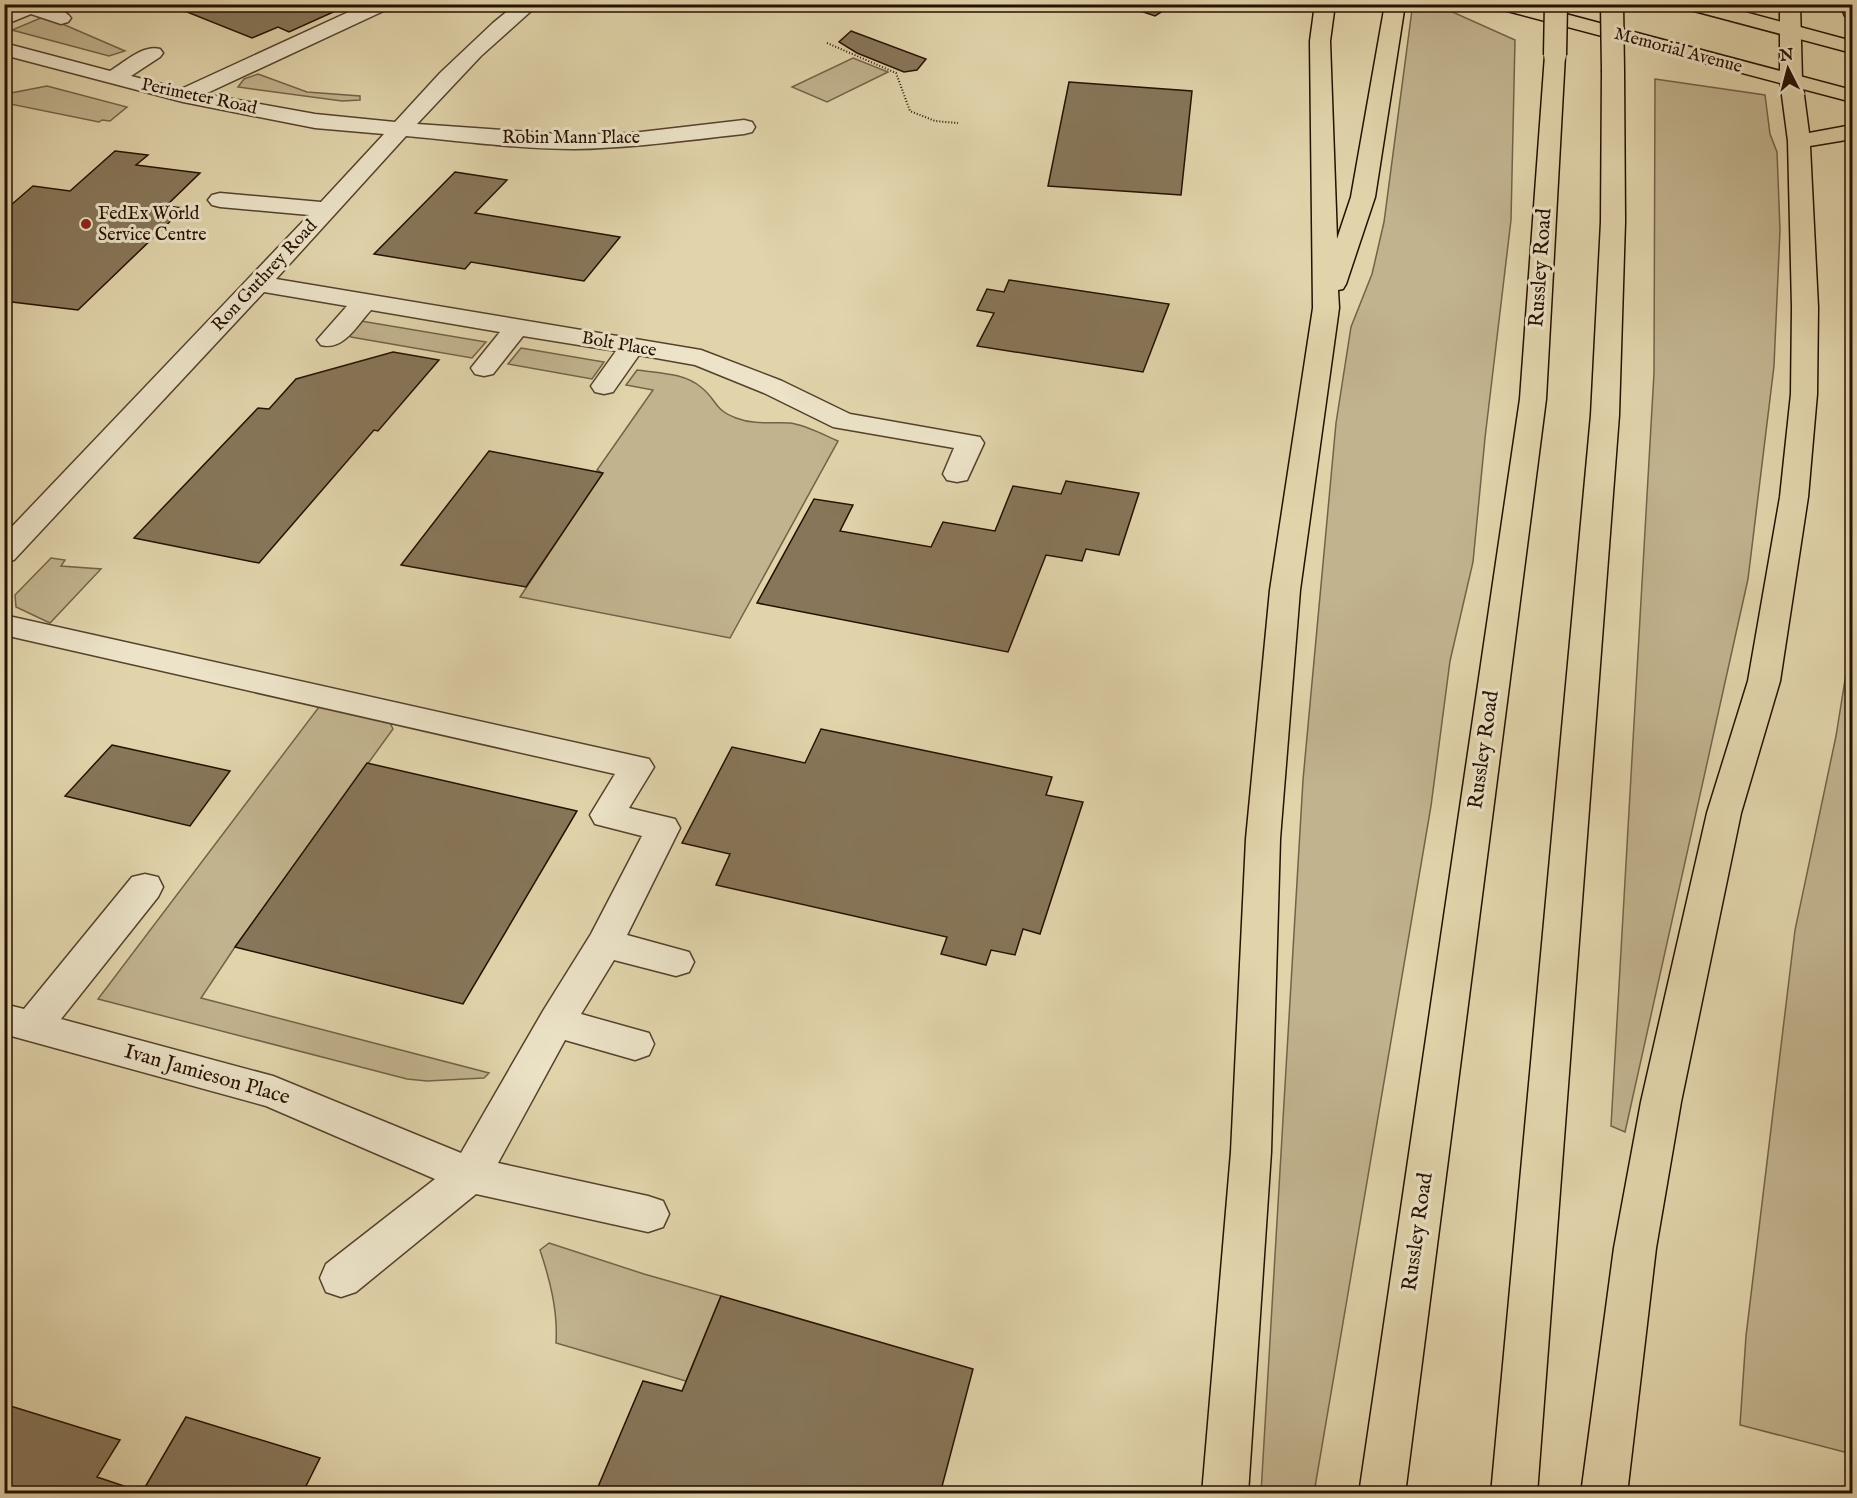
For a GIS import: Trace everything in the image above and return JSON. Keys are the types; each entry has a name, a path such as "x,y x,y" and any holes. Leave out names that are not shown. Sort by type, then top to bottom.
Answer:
{"main road":[{"path":"1225,1494 1251,1152 1265,816 1284,591 1326,308 1320,41 1325,4"},
{"path":"1326,308 1363,197 1395,4"},
{"name":"Memorial Avenue","path":"1503,4 1852,96"},
{"name":"Russley Road","path":"1382,1494 1533,399 1555,55 1556,4"},
{"path":"1514,1494 1605,414 1613,222 1612,4"},
{"path":"1690,4 1852,46"},
{"path":"1604,1494 1635,1248 1661,1102 1724,813 1764,681 1794,497 1804,394 1805,308 1799,141 1791,80 1791,4"},
{"path":"1850,4 1852,12"},
{"path":"1799,141 1852,132"}],"street":[{"path":"183,96 383,4"},
{"name":"Ron Guthrey Road","path":"4,553 327,210 397,129 491,36 529,4"},
{"path":"4,19 30,7 61,18"},
{"name":"Perimeter Road","path":"4,49 183,96 315,121 397,129"},
{"path":"113,78 153,53"},
{"name":"Robin Mann Place","path":"397,129 509,140 583,142 670,137 744,127"},
{"path":"220,200 327,210"},
{"name":"Bolt Place","path":"257,283 701,358 773,387 843,421 970,442 957,474"},
{"path":"330,340 364,301"},
{"path":"484,368 517,327"},
{"path":"604,386 632,347"},
{"path":"4,625 637,766 608,815 663,828 604,943 556,1022 470,1175 341,1278"},
{"path":"19,1023 145,886"},
{"path":"604,943 676,962"},
{"path":"556,1022 635,1044"},
{"name":"Ivan Jamieson Place","path":"19,1023 273,1092 470,1175 648,1214"}],"path":[{"path":"827,43 896,73 910,111 935,121 958,123"}],"shaded area":[{"path":"1418,5 1437,5 1515,40 1511,220 1473,562 1450,661 1431,806 1314,1493 1261,1493 1303,780 1336,423 1351,327 1372,274 1384,222 1412,10"},
{"path":"43,17 125,51 109,56 12,30"},
{"path":"853,58 888,72 827,102 792,87"},
{"path":"258,74 307,92 360,96 360,100 342,101 238,87 244,79"},
{"path":"1655,79 1765,95 1770,134 1777,152 1780,230 1774,366 1748,579 1625,1132 1611,1126 1654,373"},
{"path":"47,86 127,107 110,121 99,122 5,103 6,94"},
{"path":"361,321 486,342 472,358 351,337 349,334"},
{"path":"521,348 604,362 592,379 508,364"},
{"path":"637,370 671,374 688,379 707,392 724,412 736,418 756,422 796,424 838,441 730,638 520,597 602,473 597,470 653,390 626,385"},
{"path":"51,558 65,560 61,566 101,569 50,623 16,607 15,595"},
{"path":"1852,636 1852,1454 1740,1425 1746,1336 1795,930 1836,736"},
{"path":"322,703 387,717 393,729 235,947 201,998 489,1073 484,1078 427,1081 407,1079 98,999"},
{"path":"549,1243 721,1296 686,1381 556,1343 556,1319 540,1250"}],"building":[{"path":"205,4 351,4 289,32 278,27 252,38 187,12"},
{"path":"1120,4 1174,4 1155,16"},
{"path":"851,31 926,59 917,70 904,72 857,53 839,42"},
{"path":"1069,82 1192,91 1181,195 1048,186"},
{"name":"FedEx World Service Centre","path":"115,151 148,155 136,165 200,173 166,206 184,208 78,310 4,301 4,211 33,186 70,191"},
{"path":"455,172 507,180 475,213 620,237 584,281 471,262 465,269 374,254"},
{"path":"1009,280 1169,304 1143,372 977,346 994,313 977,310 987,289 1004,292"},
{"path":"393,352 439,360 378,431 374,430 259,563 134,538 258,408 269,409 296,379"},
{"path":"489,451 603,473 526,587 401,565"},
{"path":"1066,481 1139,493 1119,555 1086,549 1082,561 1046,555 1008,652 757,603 814,499 853,505 840,531 931,547 943,522 995,531 1013,486 1061,494"},
{"path":"821,729 1052,777 1046,795 1083,802 1040,934 1023,929 1015,955 991,950 986,965 941,954 947,937 716,885 730,854 682,843 732,747 805,763"},
{"path":"112,745 230,771 190,826 65,796"},
{"path":"367,763 577,811 463,1004 235,947"},
{"path":"721,1296 973,1369 940,1494 595,1494 643,1381 682,1391"},
{"path":"4,1404 120,1440 97,1477 136,1490 134,1494 4,1494"},
{"path":"186,1417 320,1458 302,1494 141,1494"}],"place":[{"name":"FedEx World Service Centre","path":"86,224"}]}
